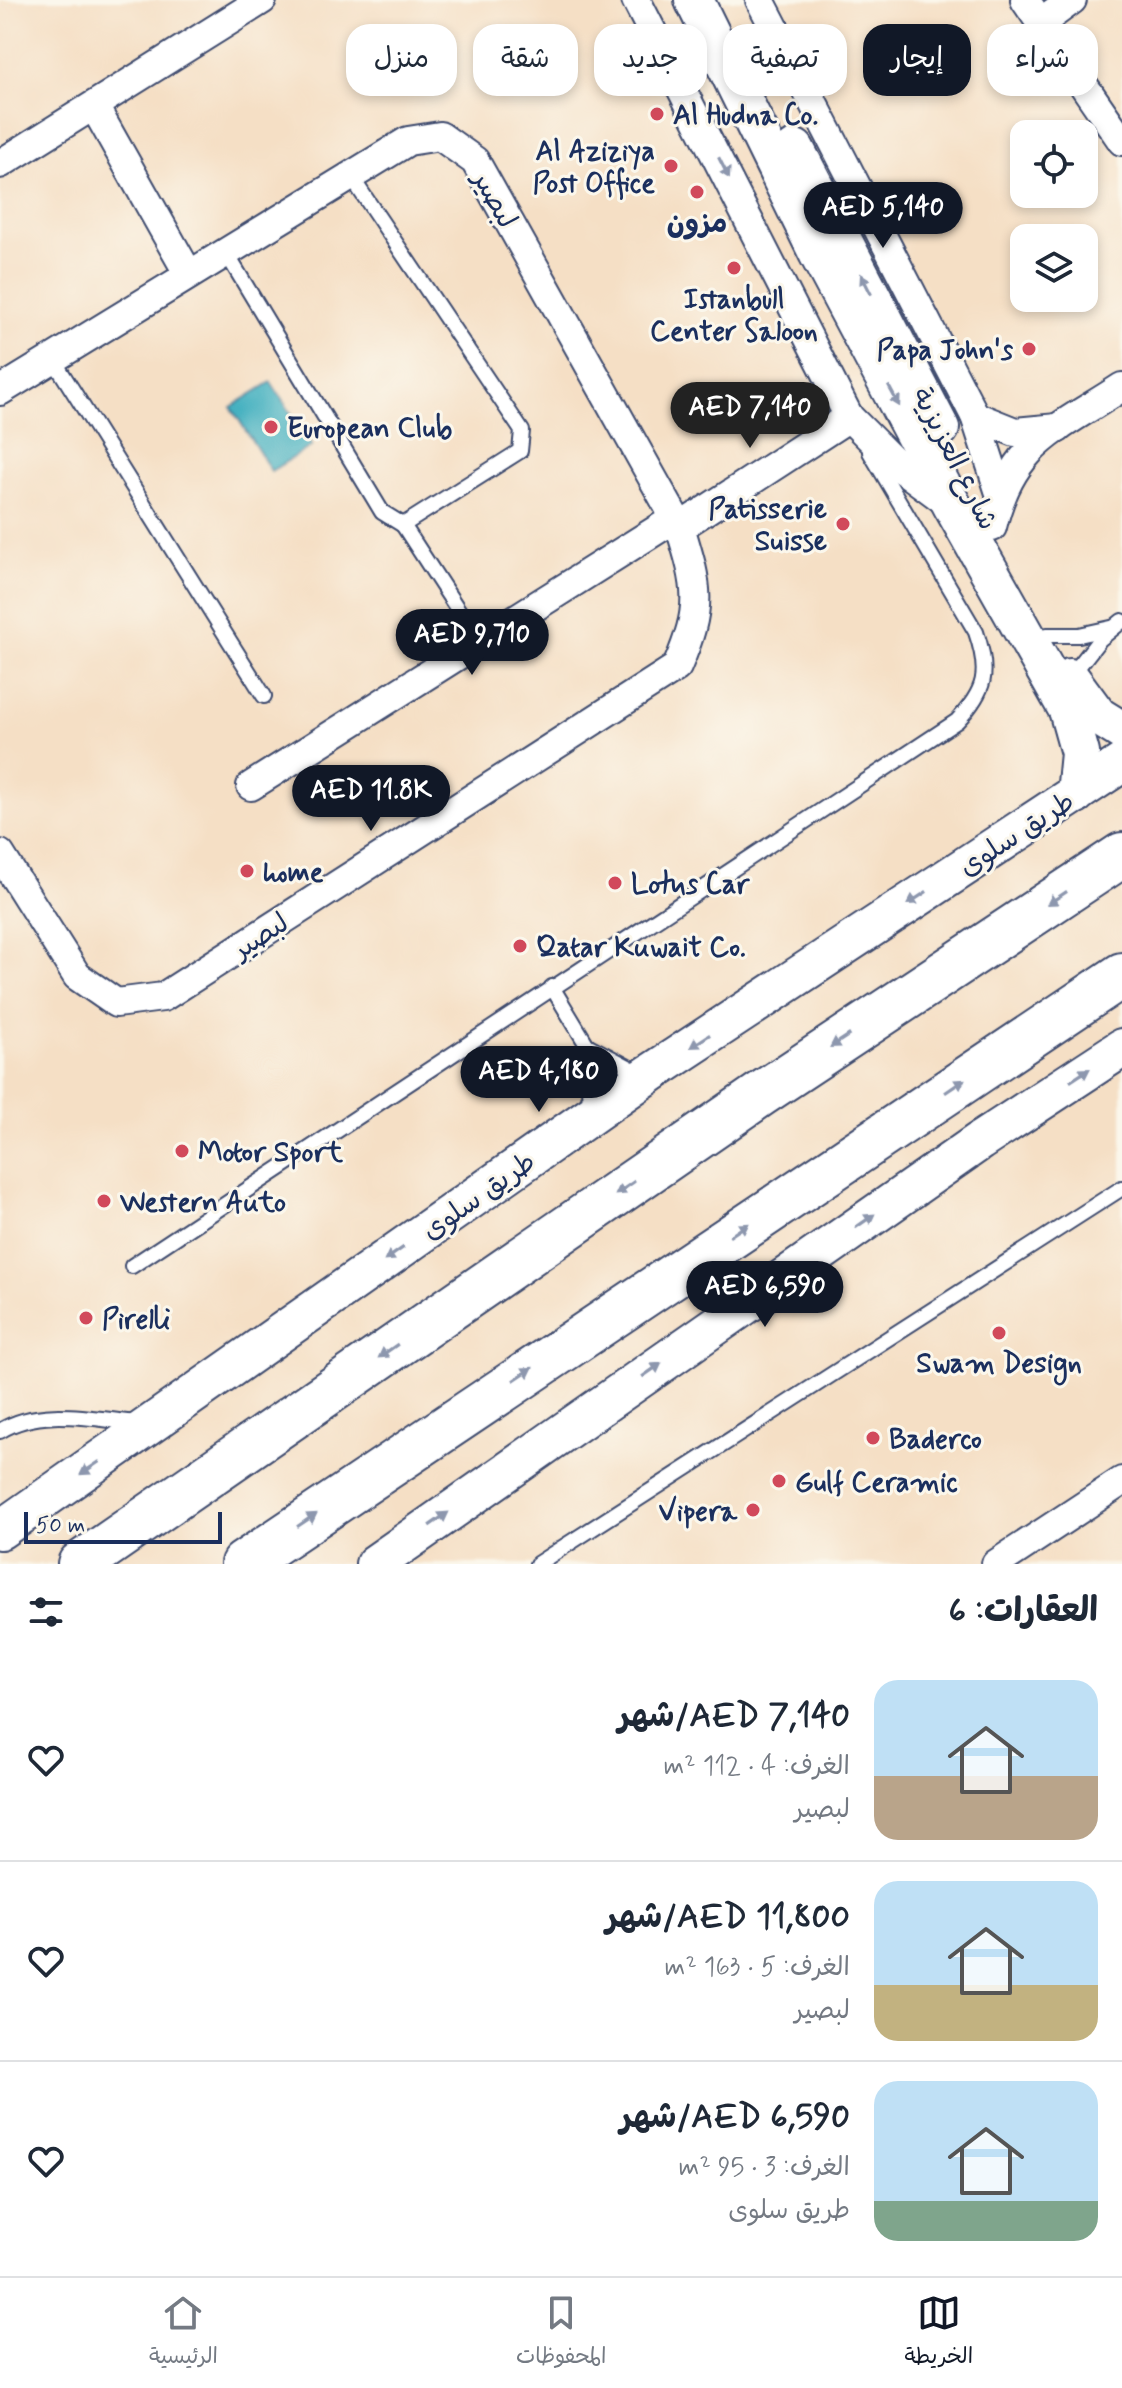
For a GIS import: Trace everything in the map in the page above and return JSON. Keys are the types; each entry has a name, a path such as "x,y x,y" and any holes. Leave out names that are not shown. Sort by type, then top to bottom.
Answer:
{"highway":[{"path":"80,1564 761,1094 1122,855"},
{"path":"243,1564 1122,975"}],"main road":[{"name":"شارع العزيزية","path":"694,0 818,253 953,507 1068,710 1080,753 1076,794"},
{"name":"شارع العزيزية","path":"720,0 996,510 1047,635 1070,678 1098,716 1122,731"},
{"name":"طريق سلوى","path":"0,1530 651,1073 1122,763"},
{"path":"375,1564 980,1141 1122,1048"}],"street":[{"path":"0,164 262,0"},
{"name":"شارع العزيزية","path":"636,0 849,417 898,466 953,507"},
{"name":"شارع العزيزية","path":"760,0 975,416 996,510"},
{"path":"1072,0 1033,12 1122,141"},
{"path":"94,106 188,273"},
{"name":"لبصير","path":"0,391 408,141 440,136 475,161 680,527 695,575 696,623 677,667 163,997 116,1003 77,976 0,854"},
{"path":"996,510 1012,469 1024,456 1059,428 1122,387"},
{"path":"975,416 1015,432 1059,428"},
{"path":"251,786 666,524 680,527 849,417"},
{"path":"996,1564 1122,1481"}],"lane":[{"path":"350,175 522,431 520,451 403,525"},
{"path":"225,251 382,512 403,525 479,642"},
{"path":"53,359 264,696"},
{"path":"132,1266 957,721 975,701 984,681 984,655 976,632 849,417"},
{"path":"1047,635 1079,635 1117,624"},
{"path":"1070,678 1117,624"},
{"path":"552,987 587,1045 592,1092 590,1116"},
{"path":"587,1045 630,1068 651,1073"},
{"path":"537,1564 1122,1188"},
{"path":"0,1431 17,1420 77,1417 153,1425"}],"water":[{"name":"European Club","path":"271,382 312,446 271,471 231,407"}],"place":[{"name":"Al Hudna Co.","path":"657,114"},
{"name":"Al Aziziya Post Office","path":"671,166"},
{"name":"مزون","path":"697,192"},
{"name":"Istanbull Center Saloon","path":"734,268"},
{"name":"Papa John's","path":"1029,349"},
{"name":"European Club","path":"271,427"},
{"name":"Patisserie Suisse","path":"843,524"},
{"name":"home","path":"247,871"},
{"name":"Lotus Car","path":"615,883"},
{"name":"Qatar Kuwait Co.","path":"520,946"},
{"name":"Motor Sport","path":"182,1151"},
{"name":"Western Auto","path":"104,1201"},
{"name":"Pirelli","path":"86,1318"},
{"name":"Swam Design","path":"999,1333"},
{"name":"Baderco","path":"873,1438"},
{"name":"Gulf Ceramic","path":"779,1481"},
{"name":"Vipera","path":"753,1510"}]}
